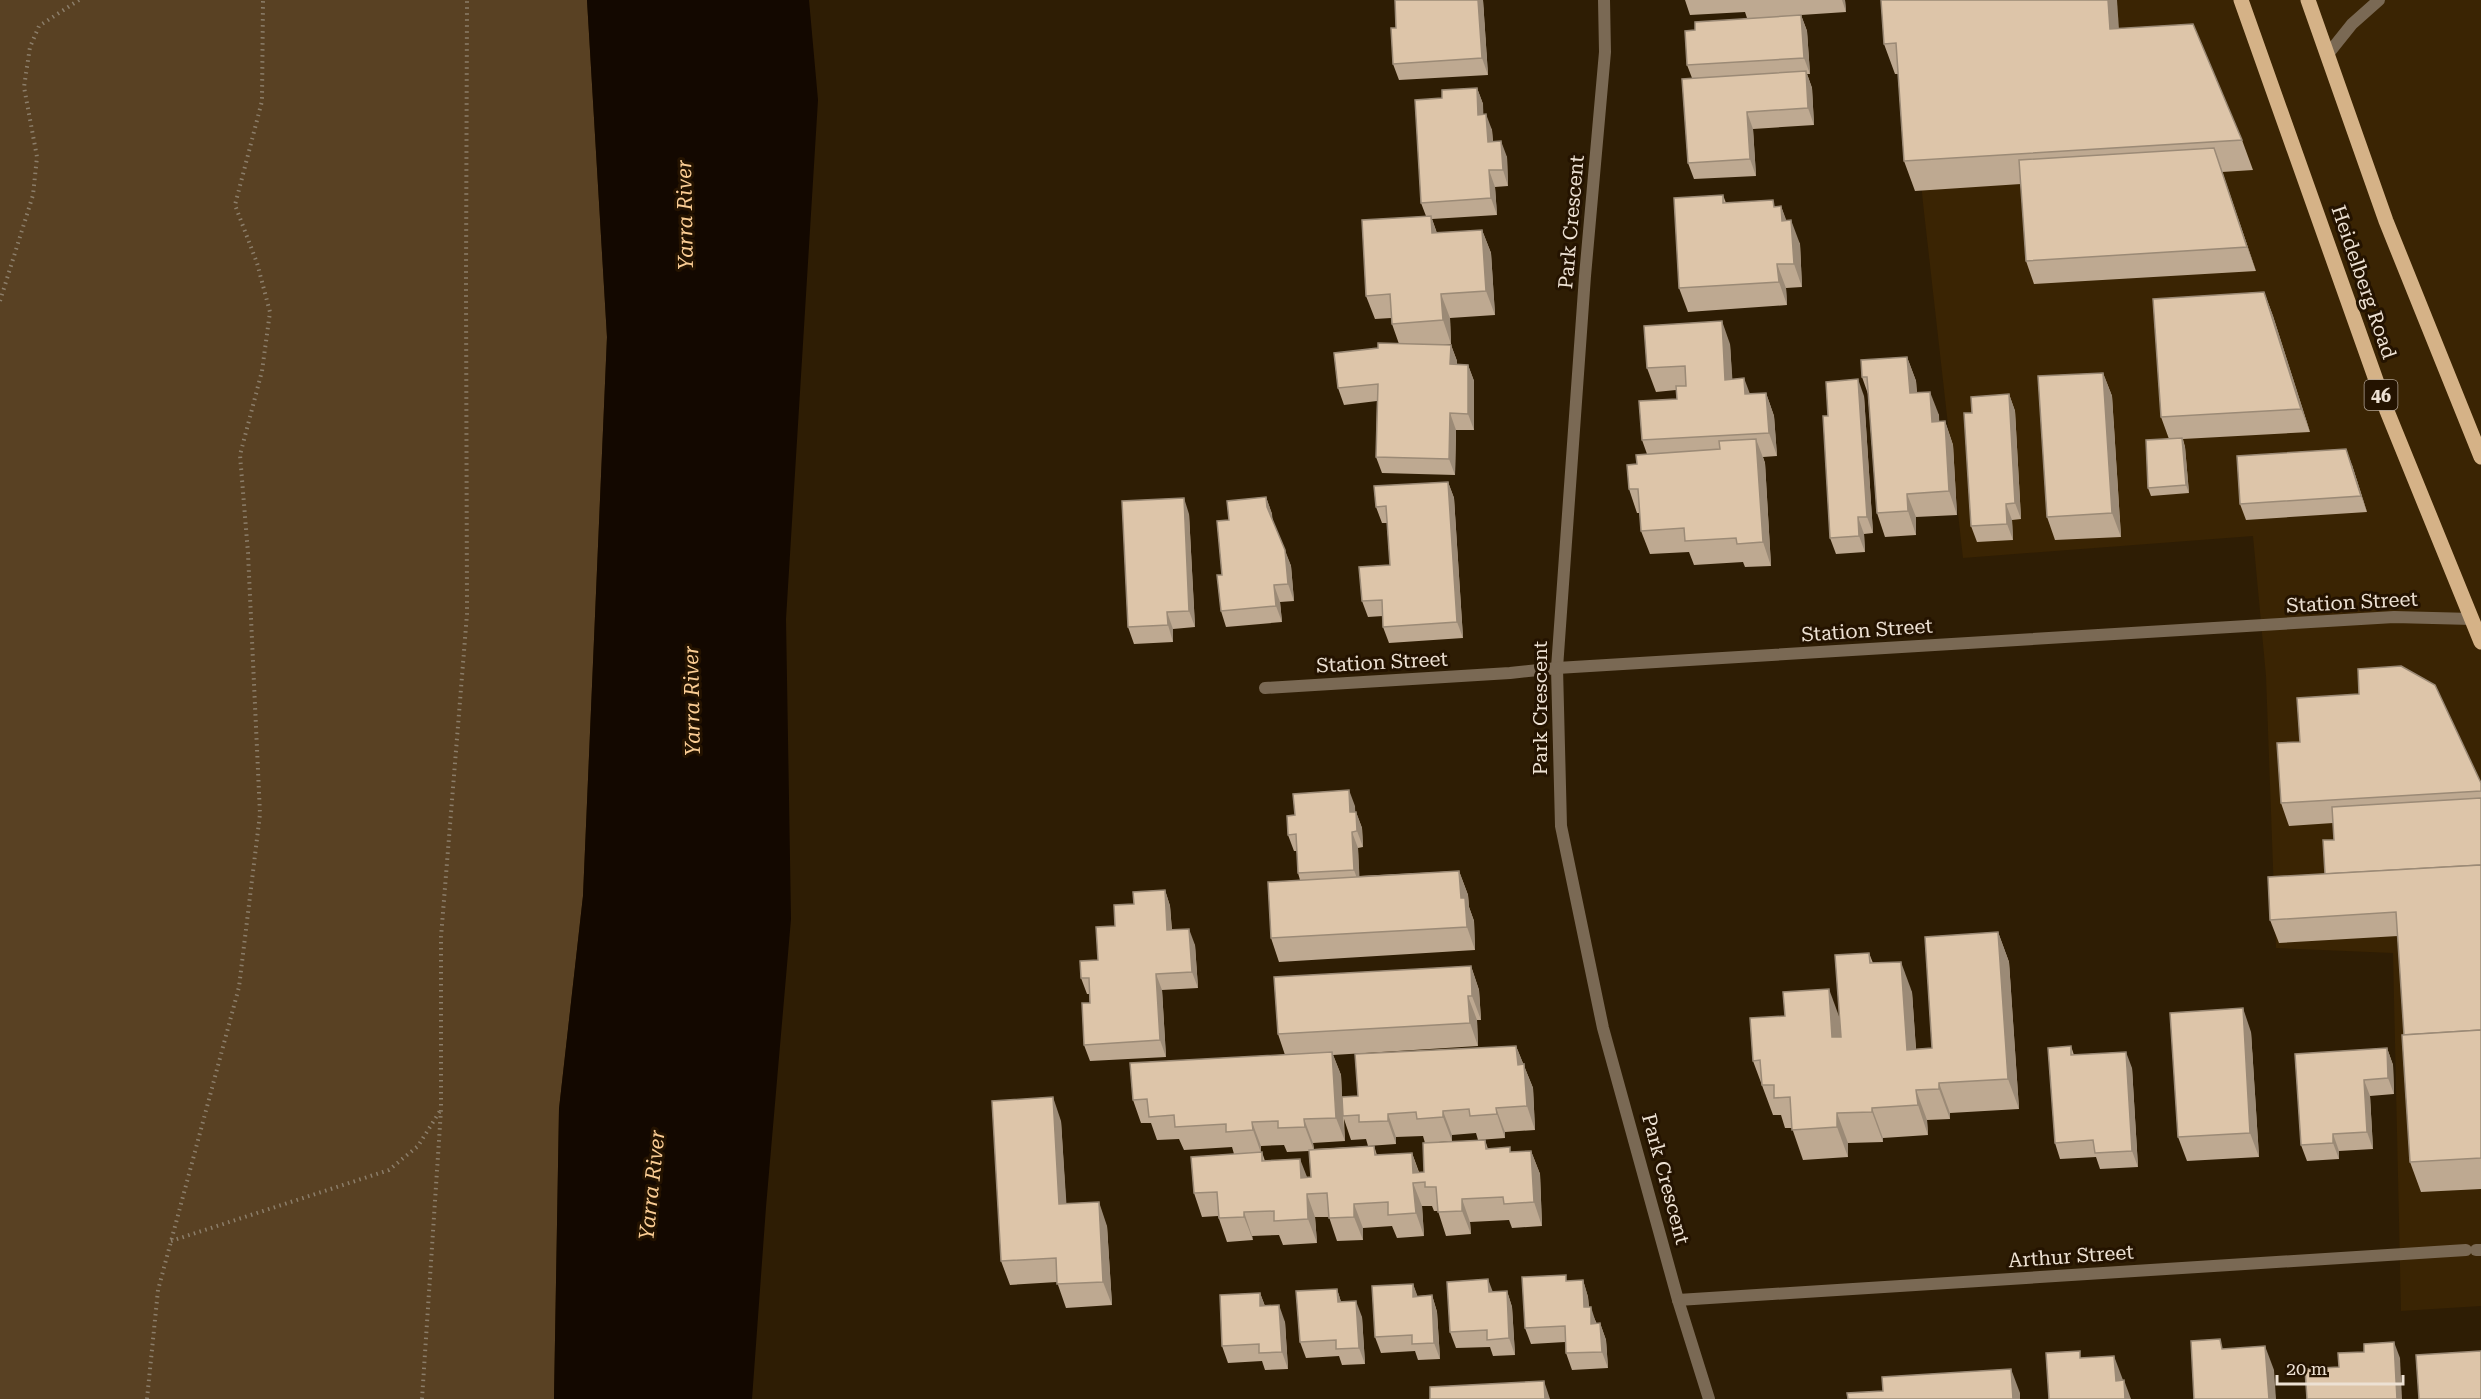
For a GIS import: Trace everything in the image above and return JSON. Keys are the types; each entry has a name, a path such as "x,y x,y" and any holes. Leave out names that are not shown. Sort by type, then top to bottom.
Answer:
{"main road":[{"name":"Heidelberg Road","path":"2241,0 2387,411 2481,642"},
{"name":"Heidelberg Road","path":"2308,0 2386,221 2481,457"}],"street":[{"name":"Park Crescent","path":"1604,0 1605,52 1585,276 1557,668 1561,826 1604,1028 1678,1300 1709,1399"},
{"path":"2328,54 2352,24 2379,0"},
{"name":"Station Street","path":"1265,688 2394,617 2472,619"},
{"name":"Arthur Street","path":"1678,1300 2474,1250"}],"path":[{"path":"0,301 33,195 37,157 24,87 30,47 39,26 79,0"},
{"path":"147,1399 158,1290 239,987 260,814 248,554 240,455 262,371 270,312 257,262 235,205 262,101 263,0"},
{"path":"422,1399 441,1110 441,937 467,614 467,0"},
{"path":"171,1242 389,1170 418,1146 441,1110"}],"shaded area":[{"path":"0,0 587,0 607,337 583,896 559,1109 554,1399 0,1399"},
{"path":"1904,0 2481,0 2481,1306 2401,1311 2393,953 2276,948 2266,676 2253,536 1963,558 1923,203"}],"water":[{"name":"Yarra River","path":"587,0 809,0 818,100 786,619 791,919 752,1399 554,1399 559,1109 583,896 607,337"}],"building":[{"path":"1395,0 1478,0 1482,58 1393,64 1391,28 1396,28"},
{"path":"1881,0 2108,0 2110,29 2193,24 2242,140 1904,161 1896,43 1884,44"},
{"path":"1801,15 1804,58 1687,65 1685,31 1695,30 1695,22"},
{"path":"1806,71 1808,108 1747,112 1750,159 1688,163 1682,79"},
{"path":"1477,88 1478,115 1486,114 1488,142 1501,141 1503,170 1489,170 1491,198 1421,203 1415,100 1442,98 1442,90"},
{"path":"2214,148 2247,247 2026,261 2019,160"},
{"path":"1723,195 1723,203 1773,200 1774,207 1781,206 1782,221 1791,220 1794,264 1777,264 1779,282 1679,288 1674,198"},
{"path":"1431,216 1432,233 1482,230 1486,291 1441,294 1443,320 1392,324 1390,294 1366,296 1362,220"},
{"path":"2264,292 2301,409 2161,417 2153,299"},
{"path":"1722,321 1725,380 1744,378 1745,394 1766,393 1769,433 1642,440 1639,401 1677,399 1676,386 1686,386 1685,366 1647,368 1644,326"},
{"path":"1378,343 1451,345 1450,364 1468,365 1468,414 1450,413 1449,459 1376,457 1378,384 1338,388 1334,353 1378,348"},
{"path":"1907,357 1910,393 1930,392 1932,422 1945,421 1949,491 1907,494 1908,511 1877,513 1867,377 1862,377 1861,360"},
{"path":"2103,373 2112,513 2047,517 2038,376"},
{"path":"1858,379 1867,517 1858,517 1859,536 1830,538 1823,416 1828,416 1826,382"},
{"path":"2009,394 2015,503 2006,504 2007,524 1971,526 1964,413 1972,413 1971,397"},
{"path":"2182,438 2186,485 2148,488 2146,440"},
{"path":"1756,439 1763,542 1737,544 1736,538 1685,541 1684,528 1641,531 1638,489 1629,489 1627,465 1637,464 1636,455 1720,449 1719,441"},
{"path":"2346,449 2361,496 2240,504 2237,456"},
{"path":"1448,482 1457,622 1383,627 1382,600 1362,601 1359,567 1390,565 1386,506 1376,507 1374,486"},
{"path":"1266,497 1267,507 1285,550 1288,584 1274,585 1276,606 1221,611 1217,575 1222,575 1217,521 1229,520 1227,501"},
{"path":"1184,498 1189,611 1167,612 1168,625 1128,627 1122,501"},
{"path":"2401,666 2435,685 2481,783 2481,791 2281,803 2277,743 2300,742 2297,698 2359,694 2358,669"},
{"path":"1349,790 1350,812 1356,812 1357,831 1352,832 1354,870 1298,873 1296,834 1288,835 1287,816 1295,815 1293,794"},
{"path":"2481,798 2481,865 2325,874 2323,840 2334,840 2332,807"},
{"path":"2481,865 2481,1030 2404,1035 2396,912 2270,920 2268,877"},
{"path":"1459,871 1461,898 1465,898 1467,927 1271,938 1268,882"},
{"path":"1165,890 1167,930 1189,929 1192,972 1156,974 1160,1040 1084,1045 1082,1003 1090,1003 1089,978 1081,978 1080,961 1098,960 1096,927 1115,926 1114,905 1134,904 1133,892"},
{"path":"1998,932 2008,1079 1939,1083 1939,1089 1916,1090 1918,1105 1872,1108 1872,1112 1837,1113 1837,1127 1792,1130 1790,1097 1774,1098 1774,1085 1762,1085 1760,1060 1753,1061 1750,1018 1785,1016 1783,992 1829,989 1832,1037 1841,1037 1835,955 1869,953 1870,963 1901,962 1907,1050 1932,1048 1925,937"},
{"path":"1471,966 1472,996 1468,996 1470,1023 1278,1034 1274,977"},
{"path":"2243,1008 2250,1133 2178,1137 2170,1013"},
{"path":"2481,1030 2481,1158 2410,1162 2402,1035"},
{"path":"1516,1046 1518,1065 1524,1064 1527,1106 1496,1108 1497,1114 1470,1116 1469,1109 1443,1111 1443,1117 1417,1119 1416,1112 1388,1114 1388,1121 1359,1122 1359,1115 1343,1116 1342,1097 1358,1096 1355,1054"},
{"path":"2071,1046 2071,1055 2126,1052 2132,1151 2095,1153 2093,1140 2055,1143 2048,1048"},
{"path":"2387,1048 2388,1078 2364,1080 2367,1132 2333,1134 2333,1143 2301,1145 2295,1054"},
{"path":"1332,1052 1336,1118 1304,1119 1305,1127 1278,1128 1278,1121 1252,1122 1253,1130 1226,1132 1226,1124 1175,1127 1174,1115 1149,1117 1147,1099 1133,1100 1130,1063"},
{"path":"1053,1097 1059,1204 1099,1202 1103,1282 1057,1284 1056,1258 1001,1261 992,1101"},
{"path":"1485,1140 1486,1149 1510,1147 1510,1152 1531,1151 1534,1202 1504,1204 1503,1197 1462,1199 1462,1211 1438,1212 1436,1187 1425,1187 1425,1182 1413,1183 1416,1213 1388,1215 1388,1202 1354,1204 1354,1217 1329,1218 1327,1193 1307,1194 1308,1219 1274,1221 1274,1211 1244,1212 1244,1217 1219,1218 1217,1192 1194,1193 1191,1157 1262,1152 1262,1161 1300,1159 1301,1178 1311,1177 1309,1150 1374,1146 1375,1155 1412,1153 1413,1173 1424,1172 1423,1143"},
{"path":"1566,1275 1566,1281 1583,1280 1584,1307 1591,1307 1591,1324 1600,1323 1602,1352 1566,1353 1565,1326 1525,1328 1522,1277"},
{"path":"1488,1279 1489,1292 1507,1291 1509,1338 1487,1340 1487,1330 1450,1332 1447,1282"},
{"path":"1413,1284 1413,1297 1432,1295 1434,1343 1412,1344 1412,1335 1375,1337 1372,1286"},
{"path":"1337,1289 1338,1302 1356,1301 1359,1348 1336,1349 1336,1340 1300,1342 1296,1291"},
{"path":"1260,1293 1260,1306 1279,1305 1282,1352 1259,1353 1259,1344 1222,1346 1220,1295"},
{"path":"2220,1339 2222,1349 2265,1346 2269,1399 2194,1399 2191,1341"},
{"path":"2394,1342 2397,1399 2307,1399 2305,1369 2339,1367 2338,1353 2364,1352 2364,1344"},
{"path":"2080,1351 2080,1358 2114,1356 2116,1381 2124,1380 2125,1399 2049,1399 2046,1353"},
{"path":"2481,1351 2481,1399 2419,1399 2416,1355"},
{"path":"2011,1369 2013,1399 1848,1399 1847,1393 1883,1391 1882,1377"},
{"path":"1544,1381 1545,1399 1430,1399 1430,1387"}]}
